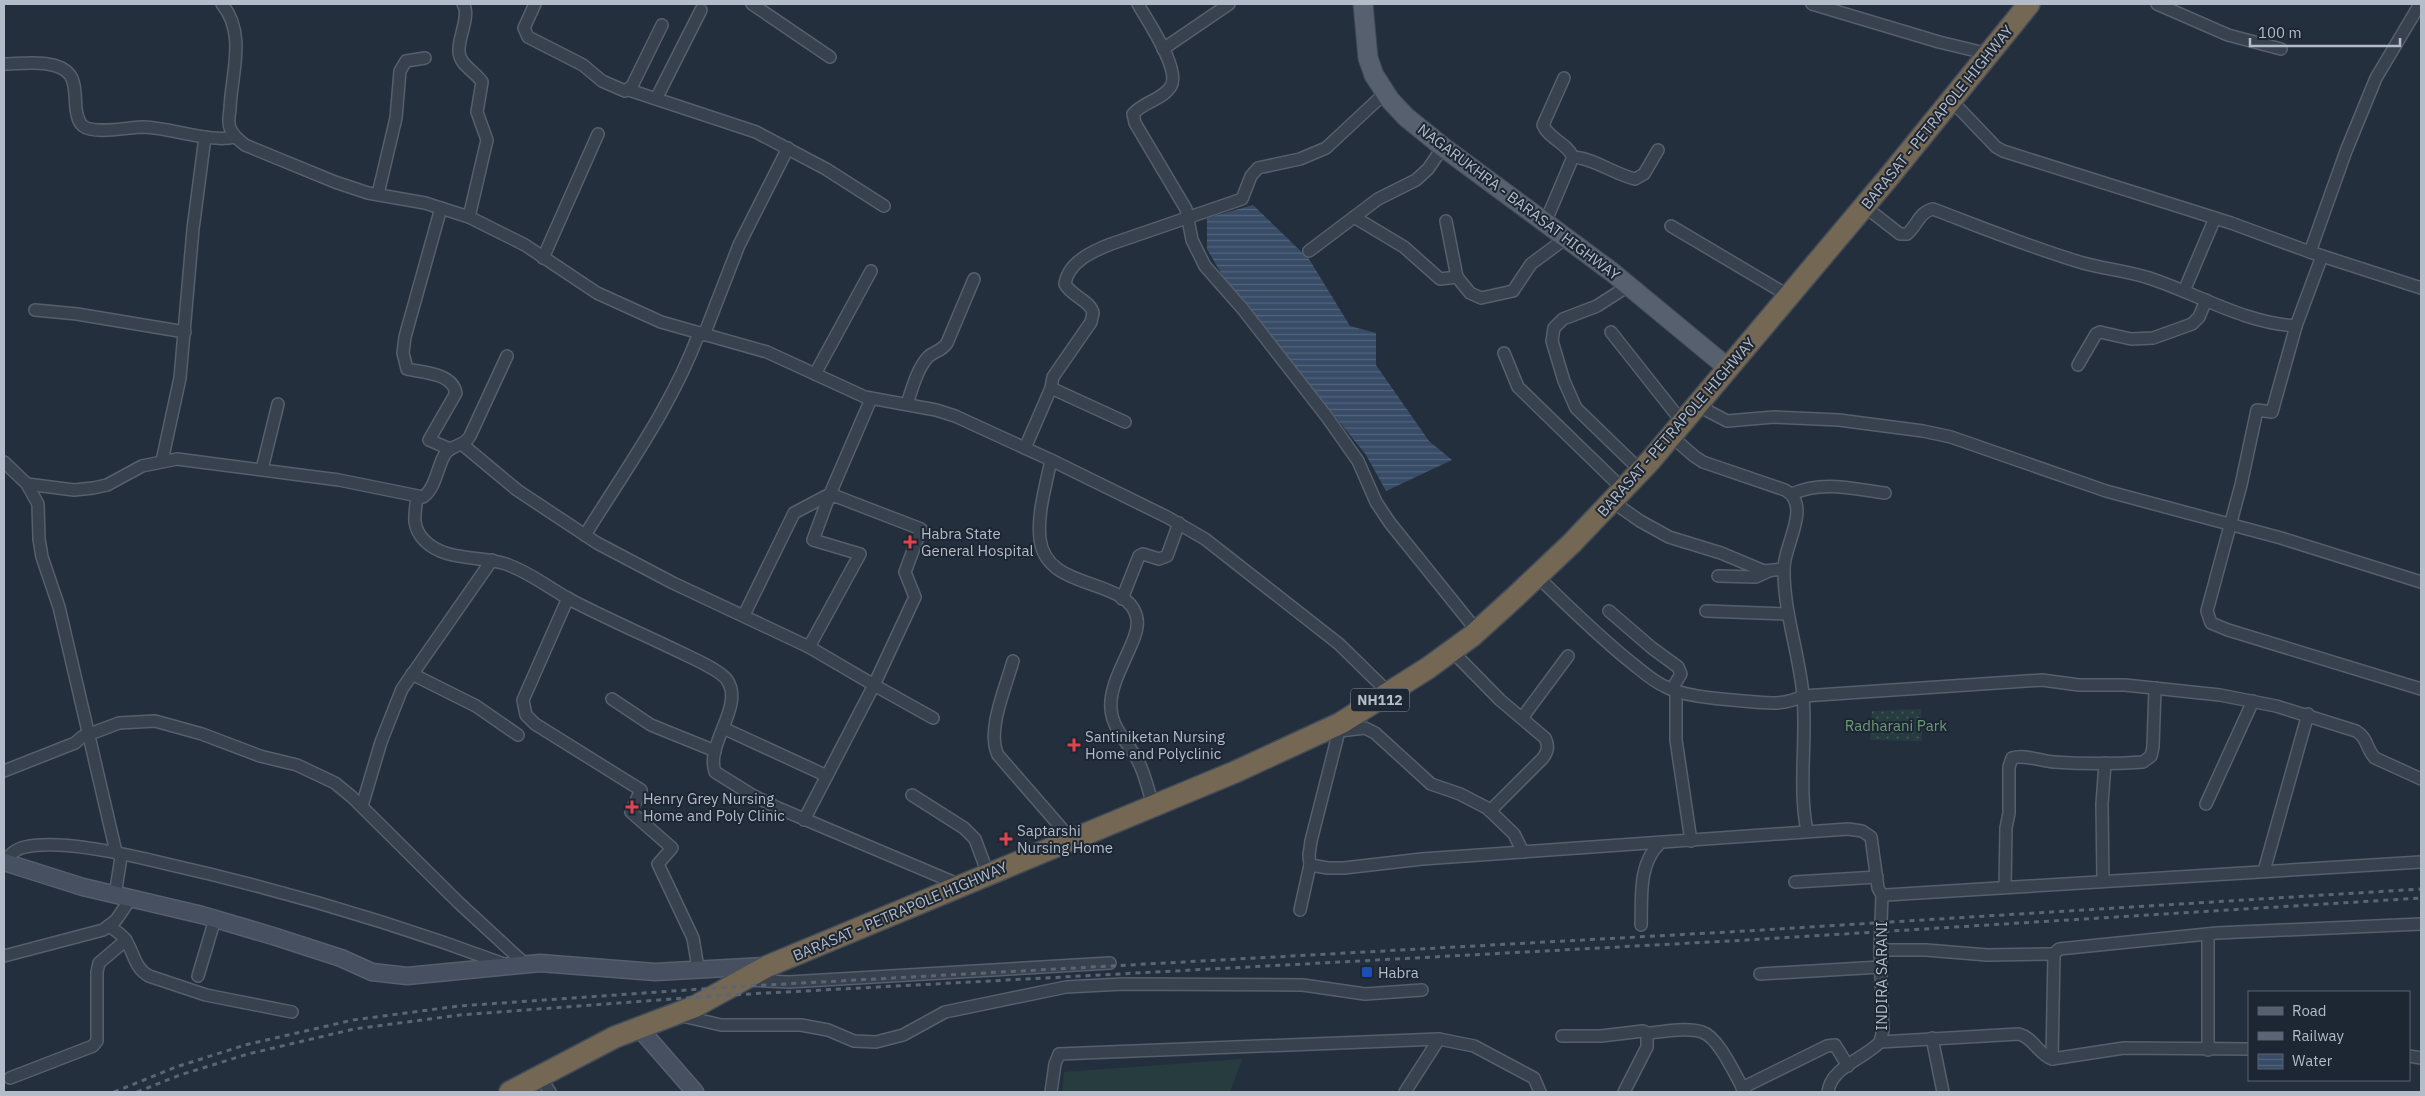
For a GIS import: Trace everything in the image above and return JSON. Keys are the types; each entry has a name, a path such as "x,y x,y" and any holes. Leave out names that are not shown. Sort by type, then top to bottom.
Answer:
{"highway":[{"name":"BARASAT - PETRAPOLE HIGHWAY","path":"510,1092 544,1084 607,1041 676,1015 768,966 1340,727 1452,650 1477,631 1537,576 1641,471 1790,296 2029,4"}],"main road":[{"name":"NAGARUKHRA - BARASAT HIGHWAY","path":"1363,4 1368,58 1374,75 1385,93 1406,117 1628,286 1728,368"},
{"path":"4,862 52,878 215,918 341,958 372,972 407,976 524,963 655,972 698,968 768,966"},
{"path":"640,1029 694,1092"}],"street":[{"path":"222,4 231,23 236,40 236,66 229,126 235,137 245,146 335,182 441,208 469,217 499,230 606,297 661,322 767,352 871,399 907,404 955,416 1051,460 1179,523 1228,556 1339,644 1390,694"},
{"path":"463,4 466,13 460,41 460,58 482,82 478,112 486,140 469,217"},
{"path":"535,4 524,28 528,36 583,65 607,84 756,132 826,169 884,206"},
{"path":"752,4 830,57"},
{"path":"1138,4 1164,49 1171,66 1173,78 1172,86 1133,114 1135,123 1186,208 1192,240 1205,266 1242,308 1328,417 1358,462 1376,502 1390,523 1477,631"},
{"path":"1812,4 1939,42 1989,54"},
{"path":"2157,4 2228,35 2281,49"},
{"path":"2310,252 2346,151 2376,78 2420,4"},
{"path":"1164,49 1224,5"},
{"path":"656,99 701,10"},
{"path":"629,90 662,25"},
{"path":"378,194 396,118 400,71 406,61 425,58"},
{"path":"4,64 52,64 63,69 70,75 74,83 77,116 82,126 91,129 163,128 222,140 235,137"},
{"path":"1564,78 1543,125 1546,132 1566,148 1573,157 1590,160 1612,172 1635,179 1644,174 1658,150"},
{"path":"1025,448 1051,388 1053,377 1091,322 1093,314 1089,305 1068,290 1065,284 1070,270 1092,252 1242,200 1251,176 1258,168 1300,159 1326,148 1385,93"},
{"path":"1951,100 1996,147 2003,151 2215,218 2310,252 2421,288"},
{"path":"544,258 598,134"},
{"path":"162,461 180,378 193,229 205,136"},
{"path":"1309,251 1378,199 1422,174 1443,147"},
{"path":"585,535 667,404 686,368 739,245 788,148"},
{"path":"1545,223 1573,157"},
{"path":"1864,206 1900,234 1907,234 1927,210 1933,209 2035,248 2105,269 2147,277 2225,309 2278,325 2296,326"},
{"path":"441,208 405,336 403,353 407,369 448,378 454,384 456,393 429,440 450,449 463,445 470,436 507,356"},
{"path":"1354,217 1404,247 1440,279 1457,277"},
{"path":"2184,291 2215,218"},
{"path":"1446,221 1457,277 1470,293 1481,298 1513,291 1531,264 1566,238"},
{"path":"1671,226 1790,296"},
{"path":"2322,256 2296,326 2272,412 2257,410 2241,485 2207,611 2211,623 2421,690"},
{"path":"815,374 871,271"},
{"path":"907,404 916,379 928,357 942,350 947,343 974,279"},
{"path":"1628,286 1597,306 1563,319 1554,328 1552,341 1564,381 1576,408 1641,471"},
{"path":"2078,365 2096,334 2100,332 2131,339 2153,338 2192,324 2199,318 2206,300"},
{"path":"36,310 77,314 185,332"},
{"path":"1611,332 1677,429 1703,462 1792,494 1804,489 1820,486 1886,494"},
{"path":"1504,353 1518,386 1640,521 1669,537 1769,571"},
{"path":"1051,388 1125,422"},
{"path":"809,647 860,554 813,540 830,494 871,399"},
{"path":"1701,400 1708,411 1728,421 1774,418 1839,420 1933,433 1979,445 2106,491 2229,524 2421,582"},
{"path":"262,469 278,404"},
{"path":"463,445 517,490 585,535 635,564 809,647 934,718"},
{"path":"27,484 74,490 93,488 107,485 142,466 177,459 339,480 417,497 426,495 450,449"},
{"path":"1051,460 1040,522 1042,549 1054,567 1064,574 1113,592 1122,598 1133,609 1138,619 1136,630 1114,684 1111,710 1114,724 1137,758 1154,806"},
{"path":"4,462 27,484 38,504 39,539 42,557 59,608 116,852 121,857 116,889"},
{"path":"744,615 794,513 830,494 921,529 905,572 915,597 874,685 804,820"},
{"path":"1310,865 1344,868 1422,859 1659,844 1807,831 1803,804 1805,726 1803,696 1788,614 1784,569 1784,557 1798,507 1792,494"},
{"path":"417,497 414,524 425,541 435,548 474,559 492,560 520,570 568,598 700,662 727,680 731,691 731,704 715,751 713,765 715,772 752,795 804,820 960,885"},
{"path":"1122,598 1139,556 1143,554 1158,559 1167,556 1179,523"},
{"path":"362,806 392,711 412,674 492,560"},
{"path":"1718,576 1756,577 1769,571 1784,569"},
{"path":"1537,576 1583,621 1623,655 1652,678 1674,690 1735,700 1781,704 1791,702 1803,696 2042,680 2079,685 2201,692 2253,701 2308,714 2363,735 2370,753 2375,758 2421,779"},
{"path":"568,598 523,700 523,708 534,724 641,790 631,812 672,848 658,864 693,938 698,968"},
{"path":"1609,611 1652,648 1678,667 1681,674 1674,690 1676,740 1691,841"},
{"path":"1706,611 1788,614"},
{"path":"1452,650 1476,676 1545,738 1548,748 1547,752 1490,811"},
{"path":"1522,718 1568,656"},
{"path":"1013,661 994,732 994,748 1071,839"},
{"path":"412,674 476,706 518,735"},
{"path":"2005,887 2006,828 2009,813 2009,767 2012,758 2022,756 2051,762 2143,762 2151,756 2155,688"},
{"path":"612,699 651,724 715,751"},
{"path":"2206,804 2253,701"},
{"path":"2264,871 2308,714"},
{"path":"4,771 75,743 89,734 119,723 155,721 202,734 260,756 297,765 335,783 362,806 459,903 524,963"},
{"path":"1300,910 1310,865 1311,841 1340,727 1368,729 1431,784 1460,794 1490,811 1514,834 1523,852"},
{"path":"723,728 827,776"},
{"path":"2103,880 2102,804 2105,763"},
{"path":"912,795 950,817 970,834 980,849 988,874"},
{"name":"INDIRA SARANI","path":"1807,831 1848,830 1868,834 1873,844 1878,888 1882,894 1880,950 1883,1030 1880,1042 1835,1074 1830,1082 1828,1092"},
{"path":"1641,925 1645,864 1652,851 1659,844"},
{"path":"4,862 14,850 26,846 59,846 116,852 312,899 450,944 504,964"},
{"path":"1882,894 2421,862"},
{"path":"1795,882 1877,877"},
{"path":"4,956 109,926 131,898"},
{"path":"198,976 215,918"},
{"path":"2052,1059 2054,954 2059,949 2208,934 2421,924"},
{"path":"109,926 126,940 137,965 142,972 149,976 199,993 292,1012"},
{"path":"2208,934 2208,1050"},
{"path":"10,1078 93,1046 97,1041 97,972 104,958 126,940"},
{"path":"1880,950 1926,950 1987,955 2054,954"},
{"path":"743,980 789,982 1110,963"},
{"path":"1760,974 1881,967"},
{"path":"676,1015 721,1025 801,1025 828,1030 854,1041 876,1042 903,1035 944,1012 1066,987 1123,984 1303,985 1365,994 1422,990"},
{"path":"1562,1036 1601,1036 1643,1031 1647,1033 1696,1031 1709,1035 1716,1043 1743,1090 1827,1046 1835,1045 1839,1048 1848,1066"},
{"path":"1629,1091 1647,1047 1647,1033"},
{"path":"1880,1042 2019,1034 2030,1038 2046,1057 2052,1059 2124,1048 2248,1049"},
{"path":"1932,1038 1943,1092"},
{"path":"1405,1092 1438,1039"},
{"path":"1051,1092 1055,1064 1059,1054 1438,1039 1474,1046 1534,1078 1540,1092"}],"green space":[{"name":"Radharani Park","path":"1921,709 1922,741 1870,740 1872,711"},
{"path":"1242,1059 1230,1092 1062,1092 1064,1072"}],"water":[{"path":"1253,205 1309,259 1350,326 1376,333 1376,365 1429,441 1452,460 1386,491 1366,455 1225,280 1207,249 1207,218"}],"railway":[{"path":"114,1092 176,1067 245,1045 353,1020 459,1006 730,987 1746,931 2421,889"},
{"path":"137,1092 180,1075 248,1054 354,1029 460,1015 712,996 1747,940 2421,898"}],"place":[{"name":"Habra State General Hospital","path":"910,542"},
{"name":"Santiniketan Nursing Home and Polyclinic","path":"1074,745"},
{"name":"Henry Grey Nursing Home and Poly Clinic","path":"632,807"},
{"name":"Saptarshi Nursing Home","path":"1006,839"},
{"name":"Habra","path":"1367,972"}]}
